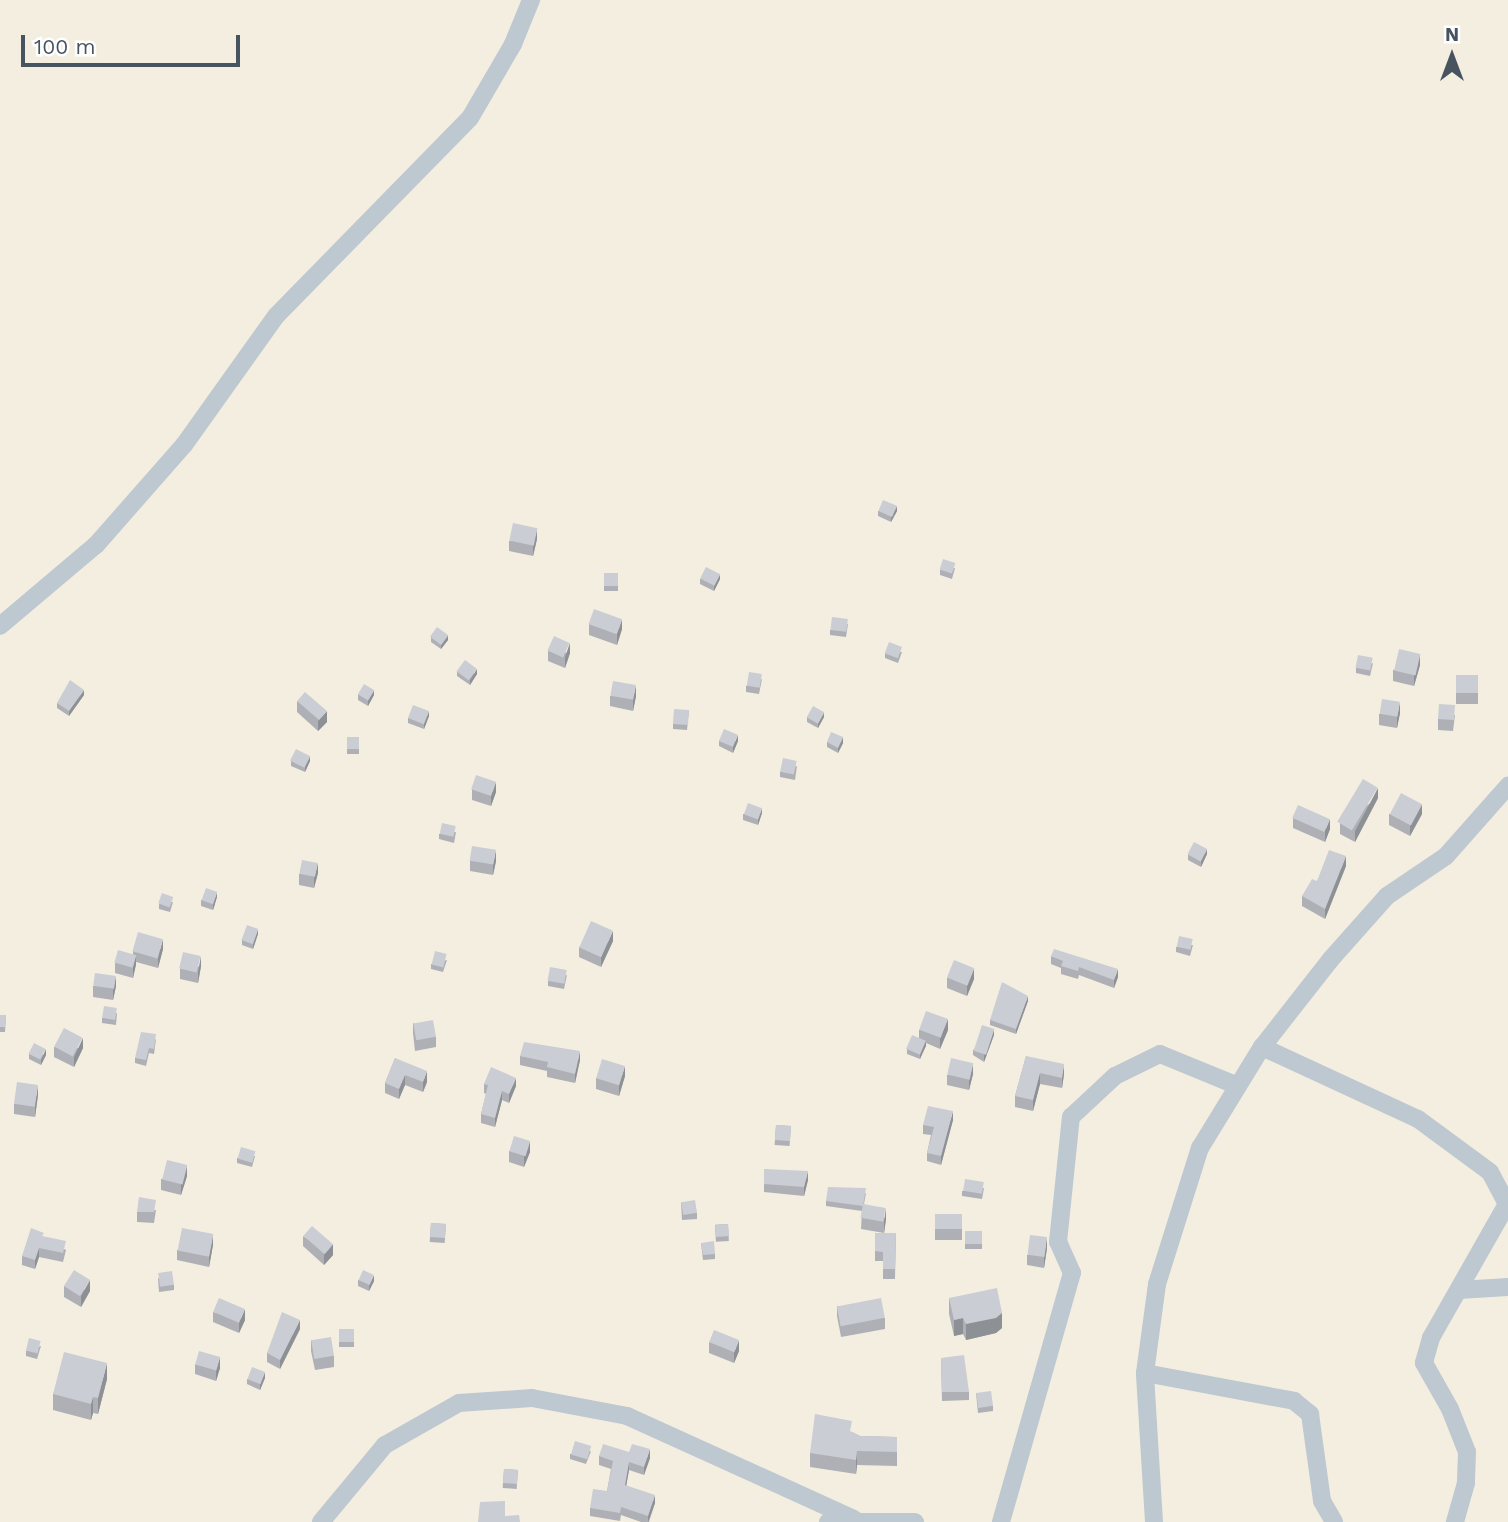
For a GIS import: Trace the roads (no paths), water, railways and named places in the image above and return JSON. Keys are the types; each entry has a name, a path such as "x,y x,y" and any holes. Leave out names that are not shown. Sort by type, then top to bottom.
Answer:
{"street":[{"path":"0,626 96,545 184,445 276,316 470,118 513,44 531,0"},
{"path":"1154,1522 1145,1373 1157,1284 1175,1217 1200,1148 1262,1048 1387,897 1446,856 1507,783"},
{"path":"1262,1048 1418,1119 1490,1172 1507,1204 1431,1338 1424,1363 1450,1409 1467,1452 1466,1483 1455,1522"},
{"path":"1001,1522 1073,1273 1058,1242 1071,1117 1115,1076 1160,1055 1238,1086"},
{"path":"1459,1290 1508,1287"},
{"path":"1145,1373 1294,1401 1310,1414 1322,1501 1334,1522"},
{"path":"321,1522 386,1445 460,1403 532,1398 627,1416 854,1519"},
{"path":"828,1522 854,1519 915,1522"}]}
